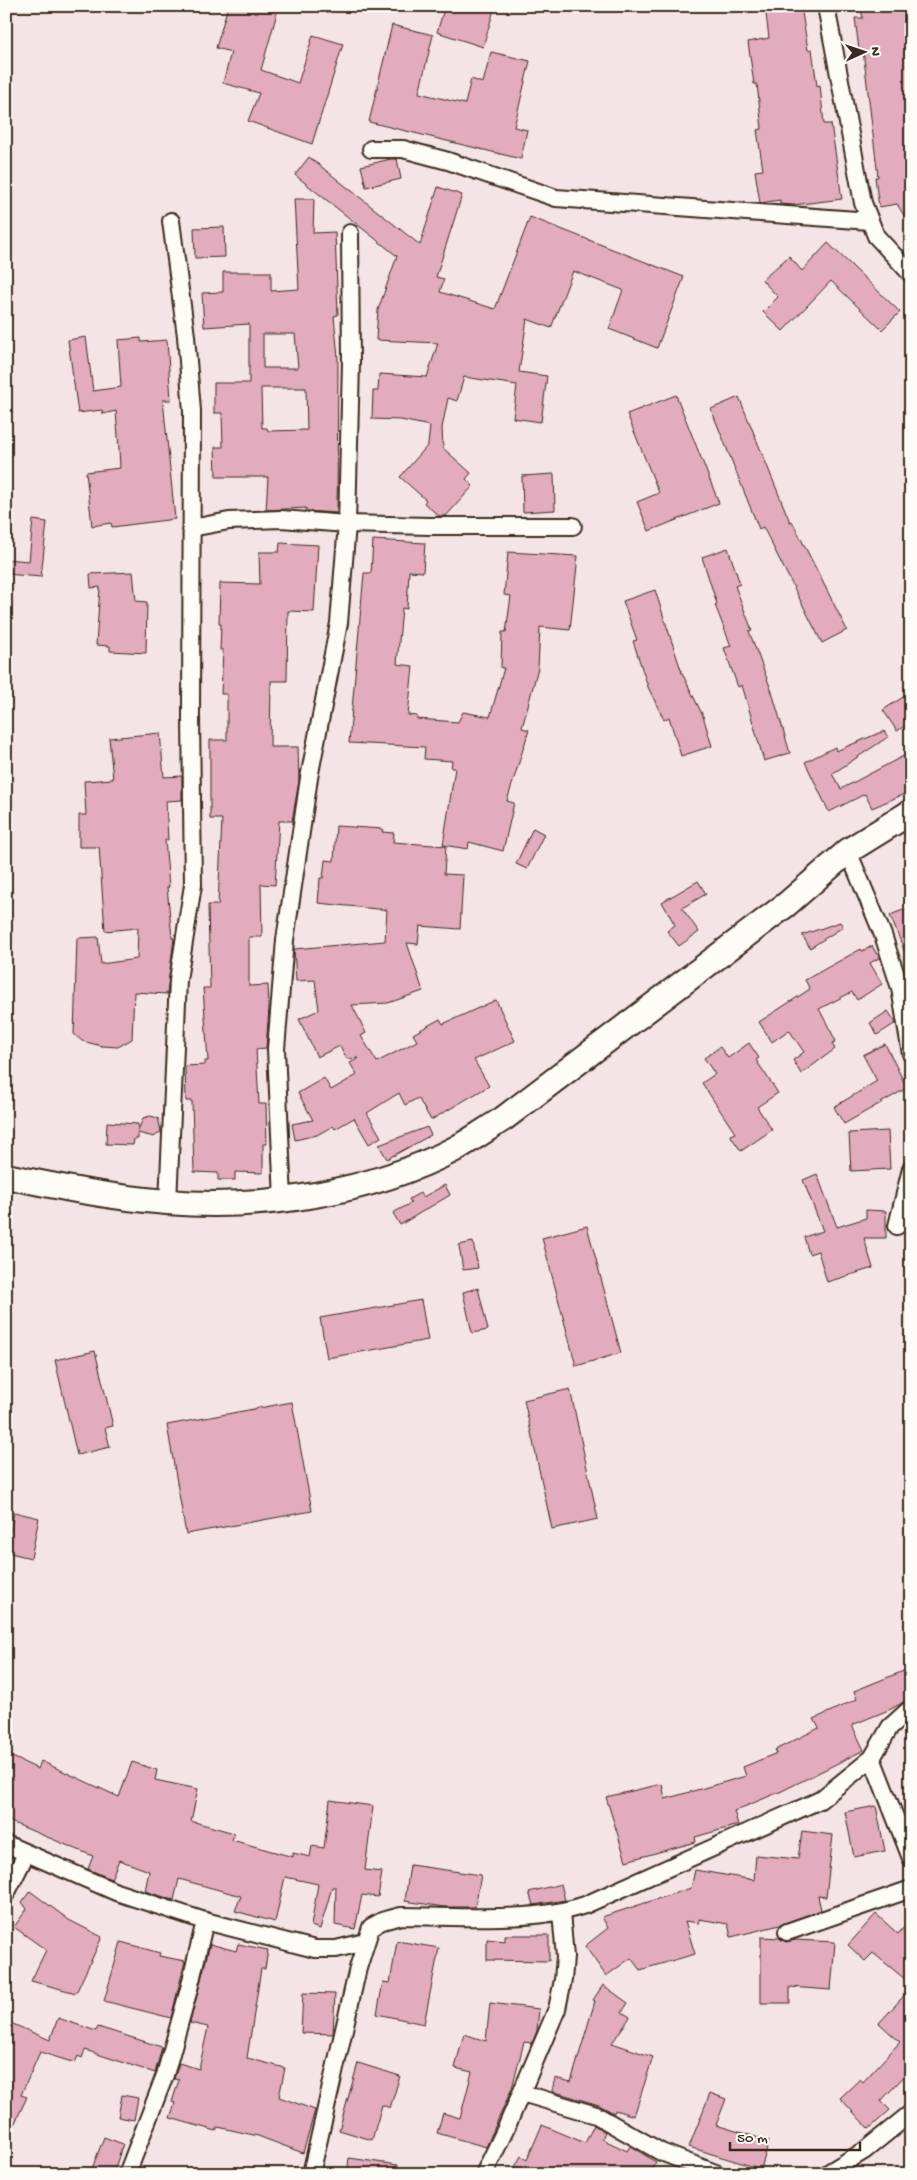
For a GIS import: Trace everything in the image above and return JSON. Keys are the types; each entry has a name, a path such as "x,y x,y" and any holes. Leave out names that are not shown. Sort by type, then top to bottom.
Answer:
{"main road":[{"path":"6,1176 53,1186 168,1202 242,1202 335,1192 400,1173 455,1149 503,1119 763,922 848,851 911,812"}],"street":[{"path":"826,6 863,204 876,236 911,274"},
{"path":"371,149 403,149 448,161 556,198 870,221"},
{"path":"168,1202 178,980 193,886 192,411 186,336 171,221"},
{"path":"283,1199 276,1049 285,940 309,778 339,623 347,524 352,362 350,233"},
{"path":"191,528 229,521 281,519 347,524 573,526"},
{"path":"848,851 883,935 900,988 911,1054"},
{"path":"897,1226 911,1168"},
{"path":"311,2174 365,1942 371,1928 382,1920 401,1916 536,1916 562,1913 612,1894 820,1800 872,1758 890,1727 911,1708"},
{"path":"872,1758 911,1858"},
{"path":"6,1844 116,1892 205,1921 315,1949 336,1949 365,1942"},
{"path":"6,1894 26,1854"},
{"path":"787,1932 911,1889"},
{"path":"484,2174 522,2093 557,2009 563,1980 565,1957 562,1913"},
{"path":"127,2174 165,2075 190,1990 205,1921"},
{"path":"522,2093 596,2115 661,2152 718,2174"},
{"path":"826,2174 864,2151 911,2113"}],"building":[{"path":"228,6 279,6 261,70 298,83 313,35 343,44 312,144 248,121 259,93 223,83 231,52 216,48"},
{"path":"445,6 495,6 483,47 437,32"},
{"path":"765,6 801,6 808,50 812,49 817,86 820,85 824,124 831,124 842,199 793,205 780,204 780,200 760,203 755,171 763,170 757,130 762,129 757,84 754,84 748,42 769,38"},
{"path":"860,6 911,6 911,45 906,45 911,82 911,227 897,204 879,207 875,177 878,177 863,50 859,50 855,18 863,18"},
{"path":"392,25 433,35 419,93 465,104 471,79 483,83 491,52 530,61 514,127 527,130 521,159 369,122"},
{"path":"309,157 420,245 438,187 462,195 436,277 444,279 440,292 495,309 530,217 684,277 657,348 609,329 623,290 573,271 551,328 527,319 519,372 547,376 541,422 513,418 517,385 464,377 457,401 448,398 442,428 443,448 471,473 466,479 473,486 446,516 439,516 424,503 426,500 400,477 428,445 430,426 401,420 372,419 373,391 378,391 379,374 427,377 438,343 376,340 378,310 397,256 295,175"},
{"path":"397,159 401,179 366,187 361,166"},
{"path":"294,199 314,199 313,233 335,232 338,315 334,316 338,358 337,513 306,511 306,508 266,510 268,477 216,477 215,447 223,447 222,413 214,413 214,383 249,383 249,324 204,327 202,293 223,292 223,272 271,272 271,291 299,289","holes":["263,334 295,334 298,368 263,368","261,388 306,388 307,430 268,431 267,428 262,428"]},
{"path":"224,227 225,257 195,258 194,228"},
{"path":"828,243 900,312 882,330 831,281 783,331 763,312 778,297 762,280 789,256 802,271"},
{"path":"86,337 93,391 121,387 118,340 141,338 141,342 167,340 171,400 163,400 175,519 112,527 111,523 92,526 86,472 120,468 116,411 103,414 102,410 78,413 68,340"},
{"path":"676,395 719,503 649,531 637,502 659,493 627,414"},
{"path":"739,397 790,522 792,521 847,630 822,643 763,527 759,529 711,409"},
{"path":"554,474 555,510 523,512 522,476"},
{"path":"33,520 47,522 41,577 6,574 6,559 29,561"},
{"path":"373,540 425,543 423,572 409,571 407,609 402,608 397,664 413,666 408,715 417,716 417,719 458,722 463,712 490,717 504,668 501,668 502,632 506,632 511,596 504,595 508,552 578,556 570,630 540,627 538,668 522,728 529,730 507,801 514,803 503,851 469,842 468,849 443,845 455,768 451,768 452,761 424,759 425,747 349,743 364,573 371,573"},
{"path":"280,543 318,545 314,612 288,611 287,681 271,681 270,747 298,747 299,781 292,821 279,821 275,885 261,884 262,937 249,937 249,986 268,985 269,1008 266,1048 256,1049 259,1104 266,1104 267,1144 263,1144 263,1173 235,1172 235,1180 218,1180 218,1173 194,1172 192,1101 186,1101 185,1066 205,1065 205,1061 208,1061 203,988 210,988 208,905 218,905 222,819 210,819 210,740 227,740 227,694 221,694 223,650 220,650 220,583 260,584 259,552 279,552"},
{"path":"728,548 740,584 735,586 752,630 749,631 772,692 790,753 764,761 742,685 738,687 724,648 731,646 715,605 717,604 702,557"},
{"path":"133,572 136,601 147,602 146,653 110,651 110,646 96,645 100,587 91,588 90,574"},
{"path":"655,590 682,673 703,716 712,746 681,756 669,717 664,720 648,687 633,641 637,640 623,601"},
{"path":"911,692 911,722 897,731 883,710"},
{"path":"884,731 888,737 832,774 841,789 911,752 911,791 872,808 865,794 829,812 805,762 835,747 836,751"},
{"path":"160,733 164,777 182,776 182,800 166,801 168,840 165,840 169,887 167,887 172,938 174,938 167,994 134,992 132,1039 118,1047 102,1046 82,1041 74,1034 77,938 98,937 101,964 137,959 138,928 105,931 99,847 79,847 79,815 86,815 84,781 113,779 109,738"},
{"path":"336,826 383,829 382,832 394,833 393,842 446,846 444,874 463,875 460,929 420,926 418,944 407,943 423,991 388,1003 352,1005 366,1033 361,1036 377,1062 417,1041 413,1034 440,1019 443,1024 496,1000 515,1041 474,1060 489,1086 431,1120 418,1098 405,1105 399,1093 367,1113 381,1137 369,1144 354,1118 335,1129 333,1126 317,1135 295,1140 292,1124 313,1120 298,1093 324,1078 331,1090 357,1075 350,1063 359,1058 347,1059 340,1046 317,1057 299,1019 319,1010 315,980 296,981 294,949 385,941 387,910 318,903 320,878 323,878 325,860 334,861"},
{"path":"533,828 544,834 527,869 516,864"},
{"path":"698,881 706,894 682,908 699,932 679,946 667,931 675,925 662,902"},
{"path":"911,907 911,965 910,965 890,915"},
{"path":"840,922 843,927 810,948 802,935"},
{"path":"872,946 879,958 870,963 882,984 857,1000 852,992 819,1009 836,1041 832,1044 835,1049 801,1074 793,1060 804,1052 789,1030 772,1042 759,1022 810,989 805,980 861,949 862,951"},
{"path":"888,1011 896,1023 877,1035 870,1023"},
{"path":"749,1043 759,1058 756,1060 778,1093 757,1107 772,1130 741,1151 730,1135 735,1133 702,1083 715,1074 704,1058 720,1047 728,1058"},
{"path":"885,1044 907,1088 844,1124 834,1107 877,1081 863,1055"},
{"path":"150,1116 158,1118 160,1126 161,1132 154,1137 138,1133 138,1139 134,1139 133,1145 106,1144 107,1122 138,1124 138,1131 143,1118"},
{"path":"427,1127 431,1135 387,1159 379,1145"},
{"path":"888,1131 890,1169 851,1171 849,1133"},
{"path":"817,1174 837,1227 866,1218 866,1210 886,1211 886,1238 864,1238 873,1268 827,1282 818,1251 809,1254 804,1237 823,1231 803,1180"},
{"path":"445,1185 450,1195 400,1225 393,1213 411,1203 409,1199 420,1193 423,1197"},
{"path":"587,1226 621,1353 576,1366 542,1238"},
{"path":"473,1242 478,1268 463,1270 459,1245"},
{"path":"478,1288 488,1330 472,1333 463,1292"},
{"path":"421,1300 428,1340 327,1358 320,1318"},
{"path":"95,1351 113,1426 105,1428 110,1447 77,1455 55,1360"},
{"path":"570,1389 598,1519 552,1529 524,1400"},
{"path":"292,1402 312,1511 186,1534 167,1425"},
{"path":"14,1512 39,1518 31,1558 6,1552"},
{"path":"911,1668 911,1698 891,1709 852,1725 864,1750 782,1791 734,1811 738,1825 695,1837 696,1842 626,1861 606,1797 662,1784 665,1799 746,1776 743,1767 777,1753 775,1750 819,1728 814,1719 857,1699 854,1691"},
{"path":"6,1754 38,1769 41,1761 119,1797 132,1762 157,1770 155,1780 198,1789 191,1821 234,1833 232,1840 293,1857 293,1853 310,1857 312,1846 324,1848 330,1800 373,1806 365,1870 382,1872 378,1897 362,1895 355,1929 335,1925 336,1887 332,1887 320,1929 311,1926 318,1884 285,1877 275,1922 235,1911 241,1896 179,1879 174,1900 145,1891 149,1871 119,1860 111,1879 88,1869 93,1856 6,1820"},
{"path":"876,1806 885,1851 854,1857 845,1812"},
{"path":"802,1831 833,1835 826,1897 818,1896 821,1910 780,1925 731,1937 728,1924 699,1919 699,1923 685,1921 695,1954 640,1970 631,1958 606,1976 585,1946 608,1928 602,1917 691,1888 695,1870 754,1880 756,1855 798,1859"},
{"path":"410,1865 481,1875 475,1907 444,1907 405,1901"},
{"path":"561,1884 565,1900 533,1905 529,1892"},
{"path":"30,1891 69,1920 102,1937 76,1993 31,1981 46,1950 14,1927 27,1909 22,1902"},
{"path":"876,1914 898,1934 911,1919 911,1984 873,1953 865,1961 848,1945"},
{"path":"505,1935 549,1935 549,1961 487,1960 487,1939 505,1941"},
{"path":"761,1937 780,1938 786,1942 796,1940 835,1942 831,1990 790,1987 790,2003 761,2003"},
{"path":"397,1941 439,1948 424,2024 377,2014 383,1982 390,1983"},
{"path":"121,1942 160,1953 159,1956 185,1961 171,2018 104,2001"},
{"path":"210,1944 236,1951 238,1944 268,1950 265,1969 261,1969 247,2058 285,2068 279,2097 315,2110 303,2153 258,2136 218,2127 216,2131 170,2118 175,2103 172,2102 179,2080 174,2079 179,2063 199,2069 208,2027 190,2023"},
{"path":"603,1985 628,2003 622,2012 630,2017 612,2043 653,2057 634,2116 615,2110 614,2113 599,2105 552,2091 555,2078 571,2082 595,2001 593,2000"},
{"path":"911,1988 911,2069 881,2101 890,2110 869,2129 840,2098 860,2079 863,2082 900,2042 879,2023"},
{"path":"303,1993 335,1994 333,2034 301,2033"},
{"path":"490,2003 539,2009 537,2031 532,2043 524,2042 512,2088 486,2147 437,2133 443,2113 460,2118 472,2072 455,2068 464,2034 486,2041"},
{"path":"58,2018 96,2031 98,2027 162,2047 155,2073 85,2050 82,2058 78,2056 75,2063 40,2052 21,2095 27,2097 6,2142 6,2021 50,2040"},
{"path":"358,2063 400,2076 390,2108 382,2105 372,2140 339,2130"},
{"path":"710,2093 726,2099 716,2125 769,2141 761,2169 689,2147"},
{"path":"122,2095 138,2098 134,2120 118,2117"},
{"path":"542,2125 585,2143 594,2125 605,2132 602,2139 627,2151 630,2146 656,2162 649,2174 511,2174 521,2156 527,2160"},
{"path":"104,2137 123,2144 113,2174 90,2174"},
{"path":"349,2158 398,2165 397,2174 347,2174"}]}
